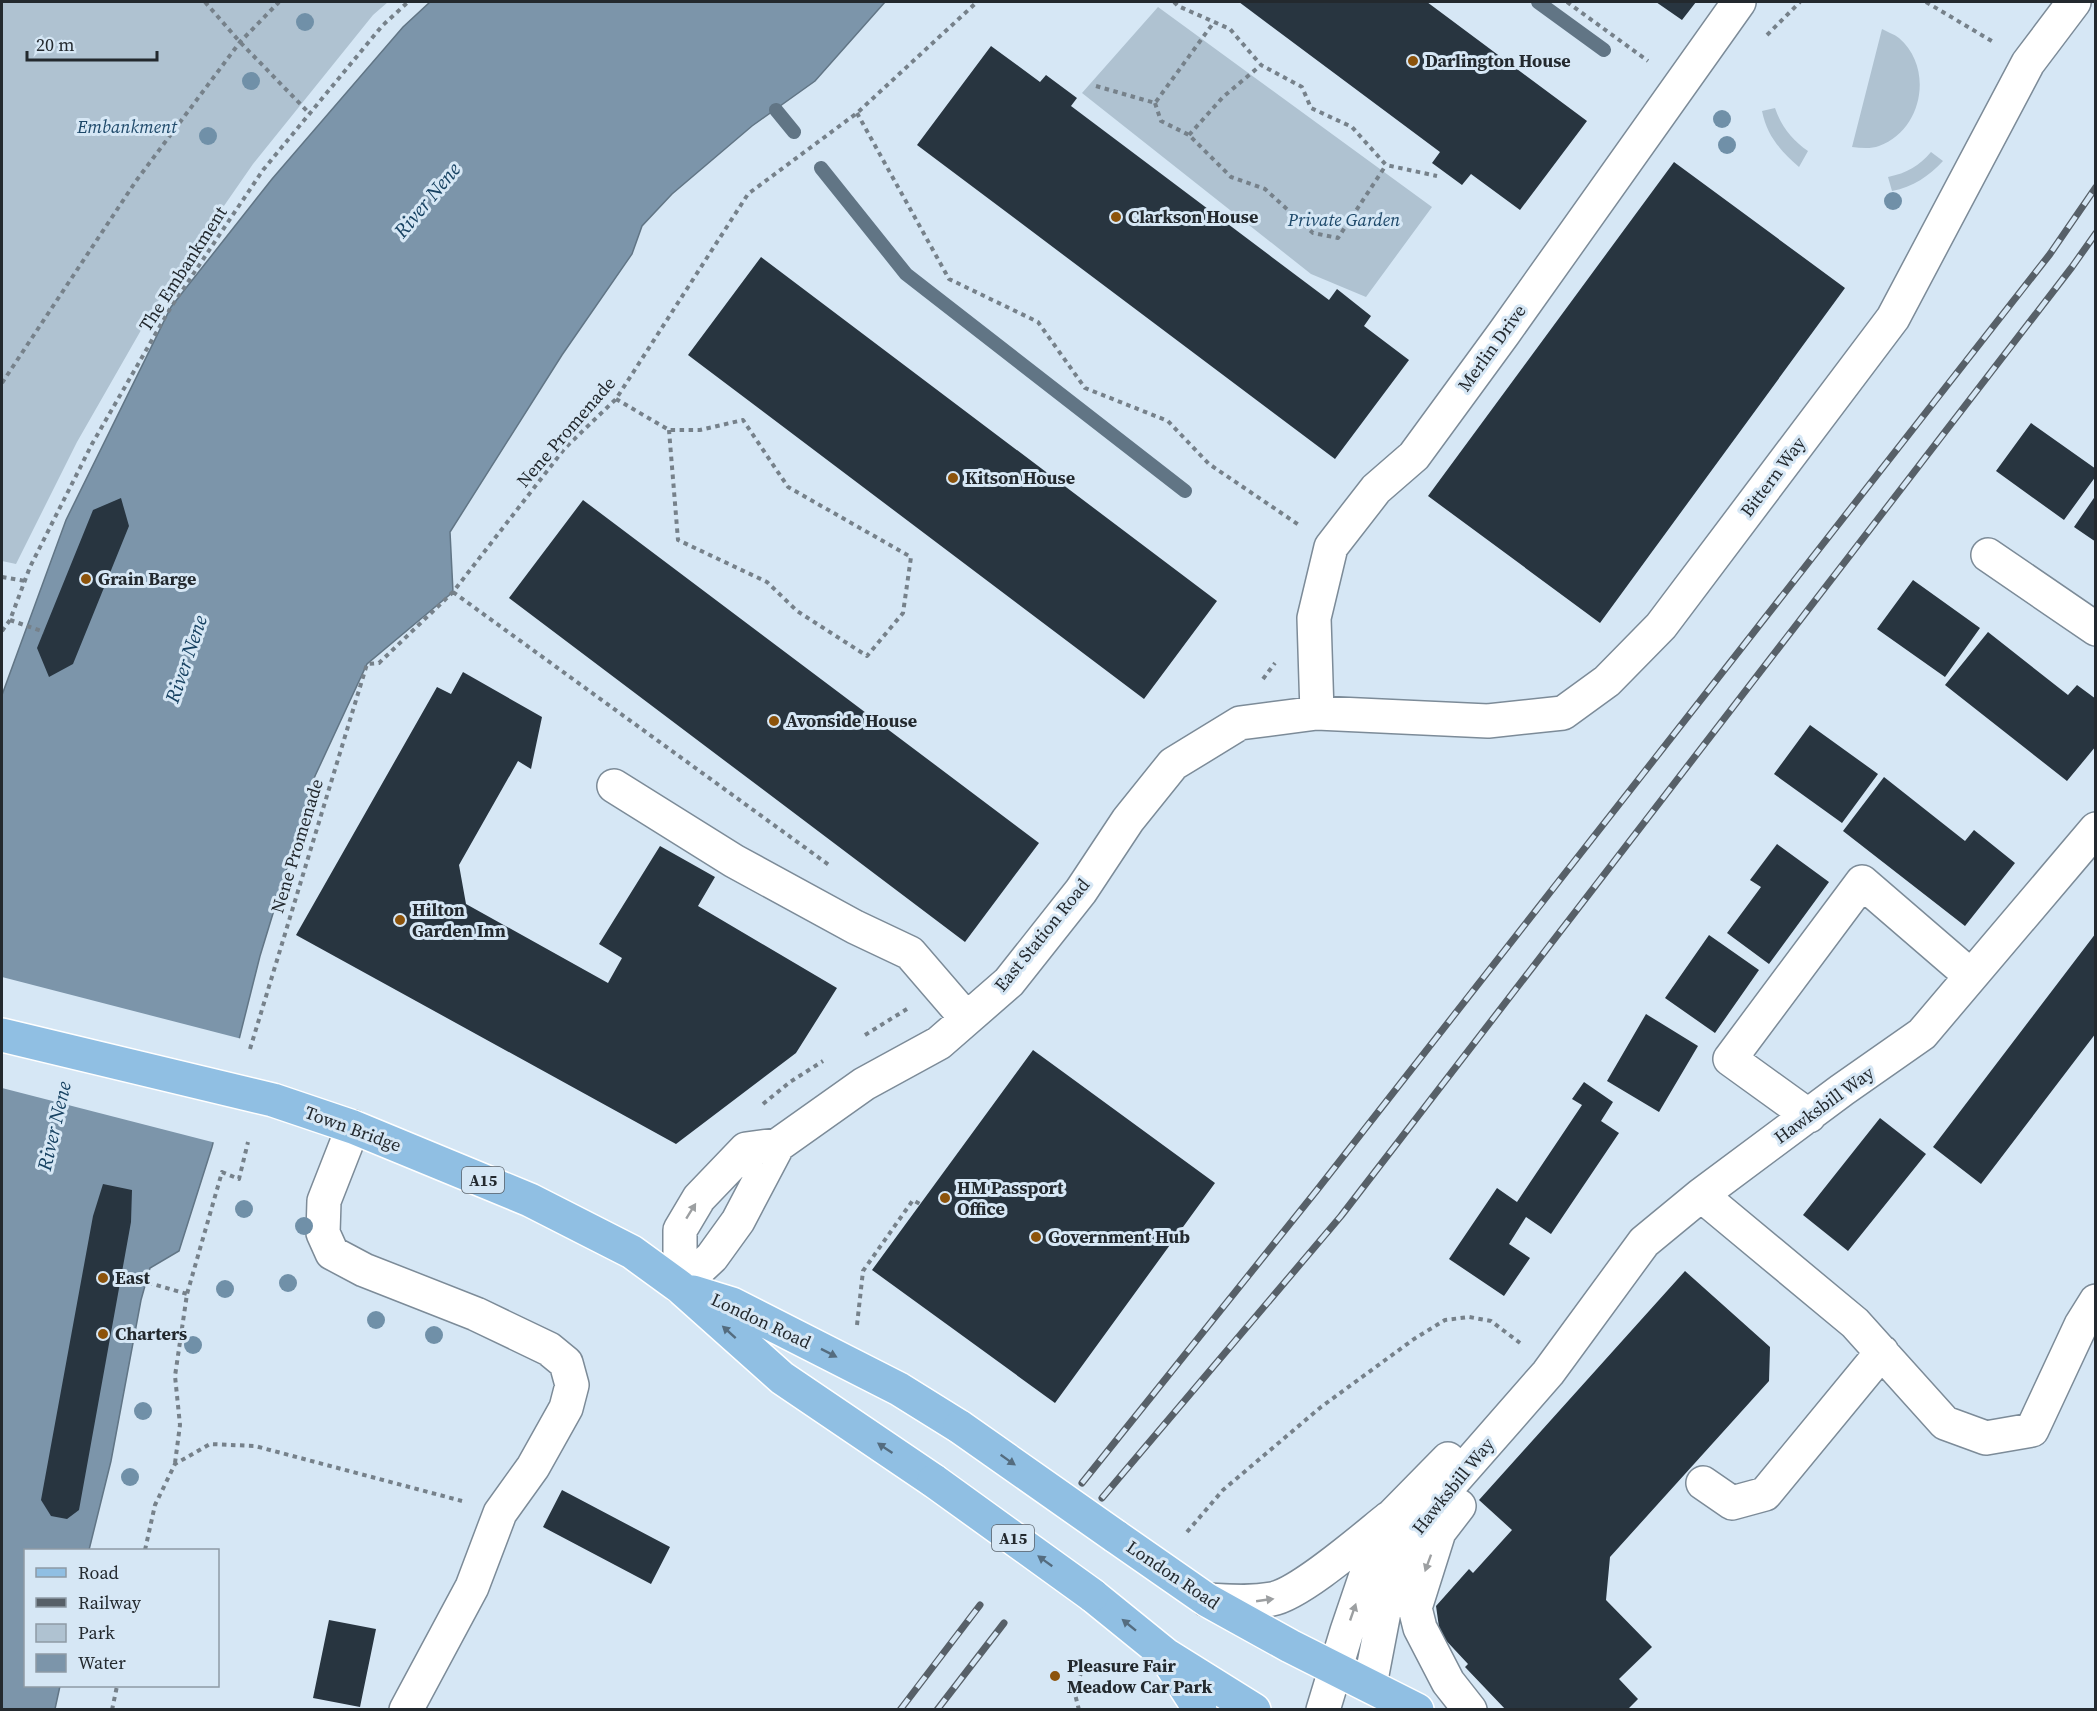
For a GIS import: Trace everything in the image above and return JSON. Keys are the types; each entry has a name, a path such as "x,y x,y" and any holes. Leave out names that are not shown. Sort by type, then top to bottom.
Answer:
{"main road":[{"name":"Town Bridge","path":"2,1035 273,1100 353,1127 530,1200 632,1252 680,1287"},
{"name":"London Road","path":"680,1287 732,1304 899,1389 960,1427 1207,1600 1335,1668 1367,1697 1417,1710"},
{"name":"London Road","path":"680,1287 782,1378 934,1481 1092,1595 1166,1655 1254,1710"},
{"path":"1166,1655 1200,1710"}],"street":[{"name":"Merlin Drive","path":"1317,713 1314,618 1331,548 1376,489 1414,456 1504,333 1738,2"},
{"name":"Bittern Way","path":"1317,713 1488,721 1563,713 1607,681 1661,626 1893,318 2028,63 2074,2"},
{"path":"1988,555 2096,629"},
{"name":"East Station Road","path":"680,1287 712,1257 738,1221 778,1145 864,1083 939,1043 1009,982 1081,891 1128,820 1173,764 1240,723 1317,713"},
{"path":"614,786 734,861 855,927 910,953 966,1018"},
{"name":"Hawksbill Way","path":"1367,1697 1384,1612 1408,1542 1449,1485 1548,1373 1644,1242 1701,1195 1842,1090 1922,1034 2096,829"},
{"path":"1809,1116 1730,1059 1862,882 1971,976"},
{"path":"353,1127 324,1201 323,1233 332,1253 364,1270 487,1319 549,1349 566,1363 572,1384 566,1408 533,1467 500,1513 472,1587 406,1710"},
{"path":"680,1287 680,1230 699,1198 746,1149 778,1145"},
{"path":"1701,1195 1855,1323 1945,1423 1986,1438 2032,1430 2081,1325 2096,1300"},
{"path":"1703,1483 1732,1503 1765,1494 1882,1352"},
{"name":"Hawksbill Way","path":"1207,1600 1247,1602 1274,1599 1298,1588 1392,1516 1518,1387 1548,1373"},
{"name":"Hawksbill Way","path":"1470,1710 1448,1682 1420,1628 1415,1608 1439,1532 1509,1446 1548,1373"},
{"name":"Hawksbill Way","path":"1323,1710 1365,1578 1392,1516"}],"path":[{"path":"205,2 240,42 309,113"},
{"path":"2,383 136,180 240,42 279,2"},
{"name":"The Embankment","path":"2,631 10,620 30,567 92,444 171,307 263,170 382,26 408,2"},
{"name":"Nene Promenade","path":"250,1049 367,664 379,663 453,592 565,448 616,399 748,194 856,113 977,2"},
{"path":"1174,2 1178,6 1230,28 1261,65 1302,87 1311,108 1352,127 1386,165 1437,177"},
{"path":"1926,2 2028,63"},
{"path":"1155,103 1214,22"},
{"path":"1189,135 1223,97 1261,65"},
{"path":"1096,86 1155,103"},
{"path":"1155,103 1161,121 1189,135 1231,177 1265,189 1313,233 1338,238 1386,165"},
{"path":"856,113 949,279 1038,322 1085,388 1168,421 1209,464 1331,548"},
{"path":"616,399 669,430 700,430 743,420 788,487 910,557 903,613 867,656 797,611 767,582 678,540 669,430"},
{"path":"2,577 25,581"},
{"path":"453,592 831,867"},
{"path":"10,620 44,632"},
{"path":"1258,685 1276,662"},
{"path":"145,1549 154,1505 175,1464 180,1425 176,1376 187,1294 222,1172 238,1179 248,1142"},
{"path":"857,1325 863,1271 914,1200 920,1204"},
{"path":"122,1275 187,1294"},
{"path":"1187,1532 1223,1490 1321,1407 1406,1345 1445,1320 1469,1317 1491,1321 1519,1342"},
{"path":"175,1464 210,1444 255,1446 500,1513"},
{"path":"1079,1710 1074,1690 1085,1664"},
{"path":"112,1710 117,1687"}],"green space":[{"name":"Embankment","path":"2,2 388,2 373,15 253,164 156,304 77,442 16,564 2,561"},
{"name":"Private Garden","path":"1158,7 1432,207 1366,297 1311,274 1082,93"},
{"path":"1882,29 1899,38 1910,51 1917,65 1920,81 1919,97 1906,127 1894,138 1876,147 1852,147"},
{"path":"1775,108 1788,132 1808,151 1799,167 1780,148 1767,128 1762,111"},
{"path":"1931,152 1943,161 1920,180 1892,191 1888,177 1912,168"}],"water":[{"name":"River Nene","path":"430,2 885,2 815,81 752,126 672,194 642,226 632,254 562,355 450,532 453,592 367,664 315,776 260,956 212,1147 179,1251 150,1268 141,1300 111,1461 89,1549 24,1549 24,1687 60,1687 55,1709 2,1709 2,695 66,520 171,307 272,179 403,27"}],"pier":[{"path":"2,977 242,1039 216,1143 2,1088"}],"building":[{"name":"Darlington House","path":"1239,2 1427,2 1587,121 1520,210 1471,174 1462,185 1432,163 1440,152"},
{"path":"1656,2 1696,2 1682,20"},
{"name":"Clarkson House","path":"991,46 1040,82 1046,75 1077,98 1071,106 1329,300 1337,289 1371,316 1364,326 1409,360 1335,459 917,145"},
{"path":"1674,162 1845,288 1600,623 1428,496"},
{"name":"Kitson House","path":"761,257 1217,601 1144,699 688,355"},
{"path":"2031,423 2096,469 2096,476 2064,520 1996,471"},
{"path":"2096,495 2096,542 2074,527"},
{"name":"Grain Barge","path":"121,498 129,526 73,664 49,677 37,648 93,510"},
{"name":"Avonside House","path":"583,500 1039,843 965,942 509,598"},
{"path":"1913,580 1980,628 1945,677 1877,629"},
{"path":"1988,632 2068,695 2077,685 2096,699 2096,746 2067,781 1945,685"},
{"name":"Hilton Garden Inn","path":"463,672 542,717 531,769 518,761 459,865 466,904 608,983 622,958 599,944 660,846 715,877 698,906 837,988 796,1053 676,1144 296,935 437,687 451,694"},
{"path":"1810,725 1878,774 1842,823 1774,774"},
{"path":"1884,777 1965,841 1974,830 2015,863 1965,926 1843,831"},
{"path":"1777,844 1829,882 1769,964 1727,933 1761,887 1750,880"},
{"path":"2096,933 2096,1033 1981,1184 1933,1147"},
{"path":"1709,935 1759,970 1715,1033 1665,998"},
{"path":"1646,1014 1698,1046 1659,1112 1607,1081"},
{"name":"Government Hub","path":"1033,1050 1215,1183 1055,1403 872,1270"},
{"path":"1584,1082 1613,1102 1601,1121 1619,1133 1551,1234 1526,1217 1509,1244 1530,1258 1504,1296 1449,1259 1497,1188 1517,1202 1582,1105 1572,1099"},
{"path":"1880,1118 1926,1154 1848,1251 1803,1215"},
{"path":"103,1184 132,1190 131,1222 79,1510 67,1519 51,1516 41,1500 93,1216"},
{"path":"1685,1271 1770,1347 1769,1381 1610,1557 1606,1600 1652,1647 1619,1679 1638,1699 1627,1710 1506,1710 1465,1667 1468,1664 1440,1634 1436,1606 1469,1569 1473,1573 1512,1530 1479,1500"},
{"path":"562,1490 670,1547 651,1584 543,1527"},
{"path":"329,1620 376,1629 360,1707 313,1698"}],"waterway":[{"path":"1538,2 1604,50"},
{"path":"776,110 794,132"},
{"path":"821,168 906,274 1185,491"}],"railway":[{"path":"1082,1483 1317,1190 2050,254 2096,187"},
{"path":"1102,1498 1341,1216 2096,233"},
{"path":"900,1710 980,1605"},
{"path":"937,1710 1004,1623"}],"place":[{"name":"Darlington House","path":"1413,61"},
{"name":"Clarkson House","path":"1116,217"},
{"name":"Kitson House","path":"953,478"},
{"name":"Grain Barge","path":"86,579"},
{"name":"Avonside House","path":"774,721"},
{"name":"Hilton Garden Inn","path":"400,920"},
{"name":"HM Passport Office","path":"945,1198"},
{"name":"Government Hub","path":"1036,1237"},
{"name":"East","path":"103,1278"},
{"name":"Charters","path":"103,1334"},
{"name":"Pleasure Fair Meadow Car Park","path":"1055,1676"}]}
